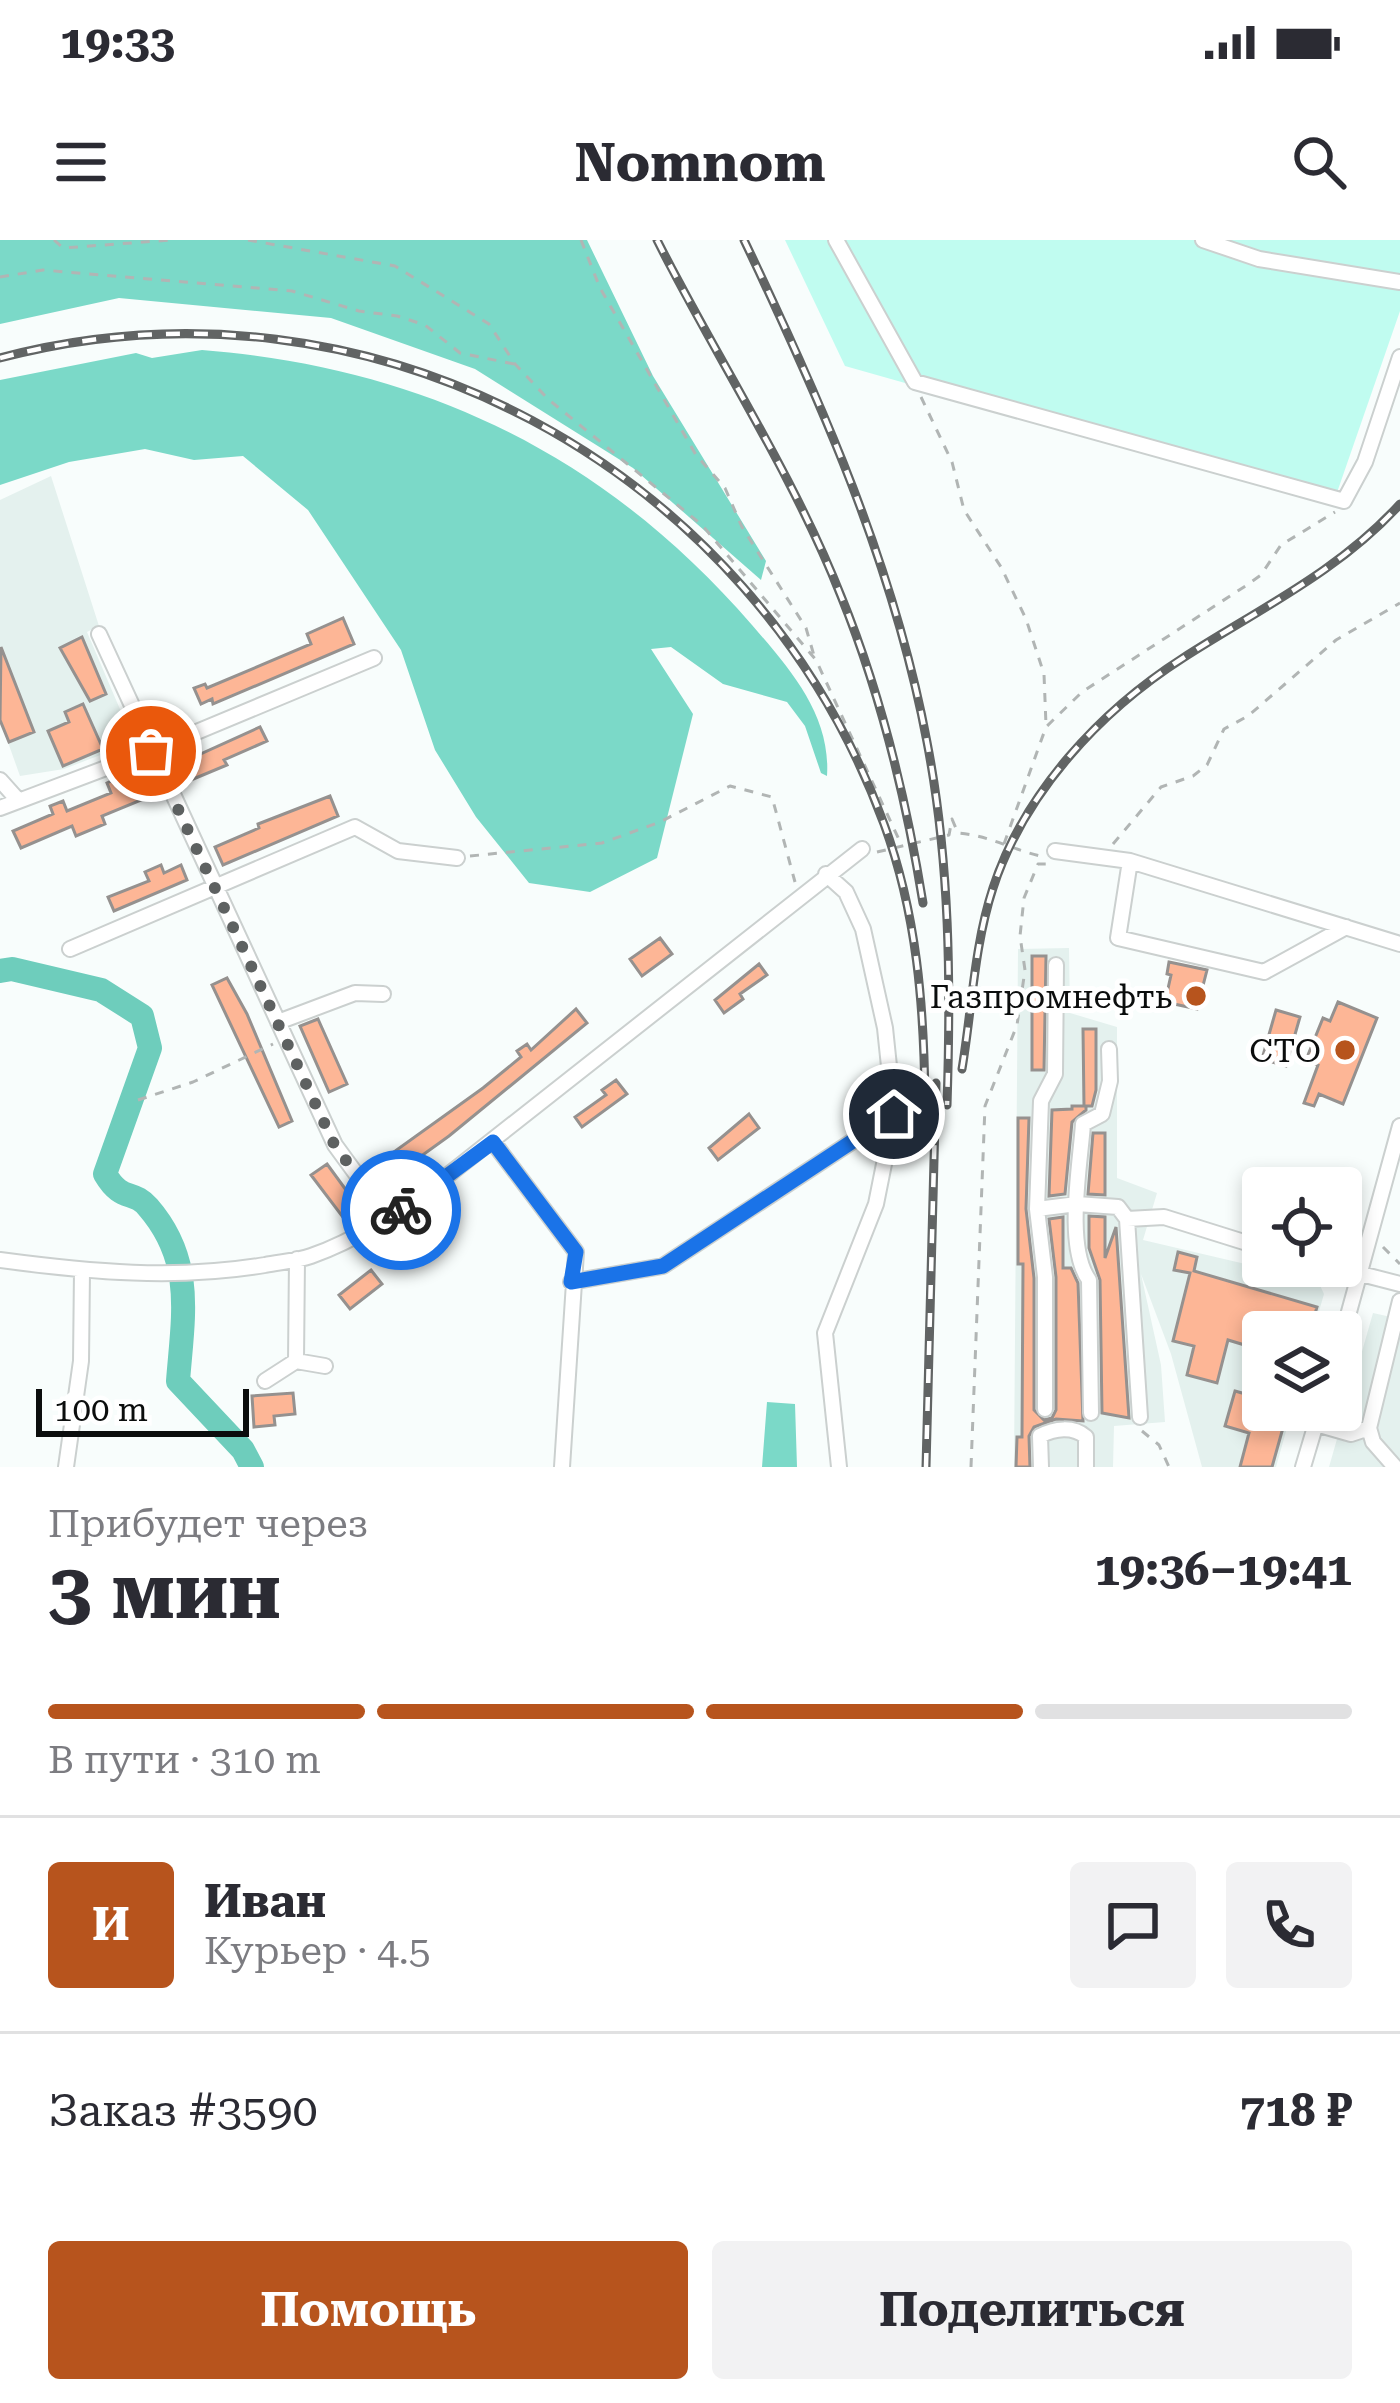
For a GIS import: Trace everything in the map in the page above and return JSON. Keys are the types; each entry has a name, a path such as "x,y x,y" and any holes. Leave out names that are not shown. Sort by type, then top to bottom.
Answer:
{"street":[{"path":"836,240 915,382 1344,501 1365,462 1400,357"},
{"path":"1203,240 1259,259 1400,282"},
{"path":"98,634 334,1144 389,1219"},
{"path":"0,808 374,658"},
{"path":"0,780 17,799"},
{"path":"70,949 355,827 398,851 457,858"},
{"path":"0,1260 82,1271 213,1273 309,1257 389,1219 493,1142 826,874 866,852"},
{"path":"1052,857 1090,855 1130,861 1400,944"},
{"path":"1130,861 1118,938 1264,972 1346,927"},
{"path":"826,874 846,892 863,929 885,1028 894,1114 876,1204 825,1333 839,1467"},
{"path":"1045,1409 1045,1276 1037,1209 1041,1101 1055,1074 1056,965"},
{"path":"278,1022 355,993 383,994"},
{"path":"1091,1413 1089,1280 1079,1265 1077,1204 1083,1124 1102,1114 1110,1081 1109,1049"},
{"path":"571,1282 663,1266 894,1114"},
{"path":"1362,1270 1400,1126"},
{"path":"493,1142 576,1252 562,1467"},
{"path":"1037,1209 1077,1204 1118,1207 1127,1219 1140,1417"},
{"path":"1127,1219 1164,1217 1242,1241"},
{"path":"296,1361 297,1259"},
{"path":"66,1467 81,1361 82,1271"},
{"path":"1362,1274 1399,1280"},
{"path":"1395,1467 1373,1442 1369,1428 1400,1300"},
{"path":"265,1381 296,1361 326,1366"},
{"path":"1362,1430 1369,1428"},
{"path":"1041,1467 1040,1436 1052,1430 1078,1430 1086,1437 1086,1467"},
{"path":"1303,1467 1314,1431"}],"path":[{"path":"54,240 63,248 171,240"},
{"path":"248,240 395,266 489,324 515,364 548,399 701,525 816,660"},
{"path":"581,240 600,288 696,454 725,488 742,526 806,628 816,660 901,844"},
{"path":"0,277 43,269 292,291 345,308 397,316 425,326 460,353 515,364"},
{"path":"915,382 952,462 964,510 1001,567 1026,619 1044,674 1046,727 1004,844"},
{"path":"1046,727 1082,692 1261,574 1281,545 1318,525 1344,501"},
{"path":"1090,855 1122,837 1161,787 1193,776 1207,765 1224,729 1248,716 1336,640 1400,603"},
{"path":"457,858 602,843 660,822 730,786 772,797 799,895"},
{"path":"866,852 949,835 952,819 958,833 1004,844 1026,855 1052,857"},
{"path":"971,1467 985,1106 1020,1009 1024,898 1039,864 1052,857"},
{"path":"138,1100 193,1082 286,1039"},
{"path":"1383,1239 1384,1250 1400,1264"},
{"path":"1140,1417 1142,1431 1159,1444 1169,1467"}],"shaded area":[{"path":"51,476 99,626 87,632 134,742 64,769 20,776 0,720 0,500"},
{"path":"1069,948 1070,1013 1117,1027 1117,1178 1157,1193 1143,1240 1242,1263 1242,1287 1321,1287 1324,1294 1319,1311 1242,1311 1242,1431 1286,1431 1276,1467 1202,1467 1171,1354 1141,1274 1161,1365 1165,1422 1114,1426 1113,1467 1014,1467 1018,949"},
{"path":"1373,1313 1400,1319 1400,1467 1329,1467 1339,1431 1362,1431 1362,1352"}],"green space":[{"path":"0,240 587,240 653,376 766,561 761,580 633,468 475,369 331,318 119,298 0,324"},
{"path":"785,240 1400,240 1400,311 1333,504 845,366"},
{"path":"202,350 361,376 506,430 572,468 636,513 696,565 766,642 815,713 827,776 821,773 805,726 787,702 723,684 671,647 651,649 693,714 657,858 590,892 529,883 476,817 435,750 401,650 308,510 243,456 194,460 145,449 69,462 0,485 0,380 136,353 152,358"},
{"path":"767,1402 795,1404 797,1467 762,1467"}],"building":[{"path":"343,618 354,644 213,704 212,699 201,704 194,688 205,684 207,688 311,644 307,634"},
{"path":"82,637 106,694 90,701 60,648"},
{"path":"1,647 34,732 9,742 0,720"},
{"path":"83,704 103,749 63,766 48,731 69,722 65,712"},
{"path":"260,727 267,741 191,780 183,762"},
{"path":"120,777 124,787 144,778 151,796 102,816 105,824 76,836 72,826 21,848 13,831 53,814 50,806 63,801 67,811 111,793 107,783"},
{"path":"330,796 338,816 223,865 215,847"},
{"path":"161,865 164,873 181,865 187,880 114,911 108,897 149,881 145,872"},
{"path":"660,938 672,954 642,976 630,959"},
{"path":"1032,956 1046,956 1044,1070 1032,1070"},
{"path":"1169,962 1207,970 1197,1009 1165,1002"},
{"path":"759,964 767,975 740,994 743,999 724,1013 715,1000"},
{"path":"227,978 292,1121 279,1127 212,985"},
{"path":"1338,1002 1377,1018 1343,1104 1319,1094 1314,1106 1304,1103 1318,1065 1306,1060 1323,1018 1330,1021"},
{"path":"576,1009 587,1023 388,1180 377,1164 483,1088 521,1057 517,1051 527,1044 531,1050"},
{"path":"1276,1010 1300,1017 1286,1066 1262,1059"},
{"path":"318,1019 347,1084 329,1092 300,1026"},
{"path":"1083,1029 1096,1029 1092,1106 1084,1106"},
{"path":"616,1080 627,1094 582,1127 575,1117 606,1095 602,1090"},
{"path":"1086,1106 1086,1110 1072,1122 1065,1194 1049,1196 1052,1110"},
{"path":"749,1114 759,1128 718,1160 709,1148"},
{"path":"1018,1118 1029,1118 1026,1209 1034,1278 1034,1410 1044,1420 1056,1410 1056,1277 1049,1219 1063,1217 1063,1268 1071,1268 1078,1283 1083,1421 1056,1419 1034,1427 1029,1436 1030,1467 1016,1467 1017,1437 1022,1437 1023,1264 1018,1264"},
{"path":"1093,1133 1105,1133 1105,1195 1088,1194"},
{"path":"327,1164 357,1205 342,1216 311,1175"},
{"path":"1089,1216 1105,1217 1105,1258 1116,1227 1129,1418 1102,1413 1100,1280 1089,1248"},
{"path":"1178,1252 1197,1257 1194,1271 1317,1307 1316,1311 1242,1311 1242,1344 1228,1340 1217,1383 1187,1375 1194,1346 1173,1341 1190,1273 1174,1270"},
{"path":"371,1270 382,1284 350,1309 339,1295"},
{"path":"1235,1391 1242,1393 1242,1431 1225,1426"},
{"path":"293,1393 295,1414 274,1416 275,1425 254,1427 252,1396"},
{"path":"1242,1431 1282,1431 1272,1467 1240,1467 1249,1433"}],"waterway":[{"path":"0,971 12,969 101,990 142,1016 150,1048 105,1174 117,1189 143,1202 163,1227 182,1290 178,1381 243,1450 252,1467"}],"railway":[{"path":"657,240 777,460 841,596 891,747 923,903"},
{"path":"744,240 852,485 913,676 935,787 944,877 947,1105"},
{"path":"0,358 139,335 276,339 408,368 532,420 645,494 743,587 824,697 884,824 917,961 925,1101"},
{"path":"962,1069 977,955 993,888 1024,819 1068,757 1152,679 1324,570 1400,504"},
{"path":"926,1467 936,1083"}],"way so far":[{"path":"151,751 334,1144 389,1219 401,1210"}],"place":[{"name":"Газпромнефть","path":"1196,996"},
{"name":"СТО","path":"1345,1050"}],"route":[{"path":"401,1210 493,1142 576,1252 571,1282 663,1266 894,1114"}]}
